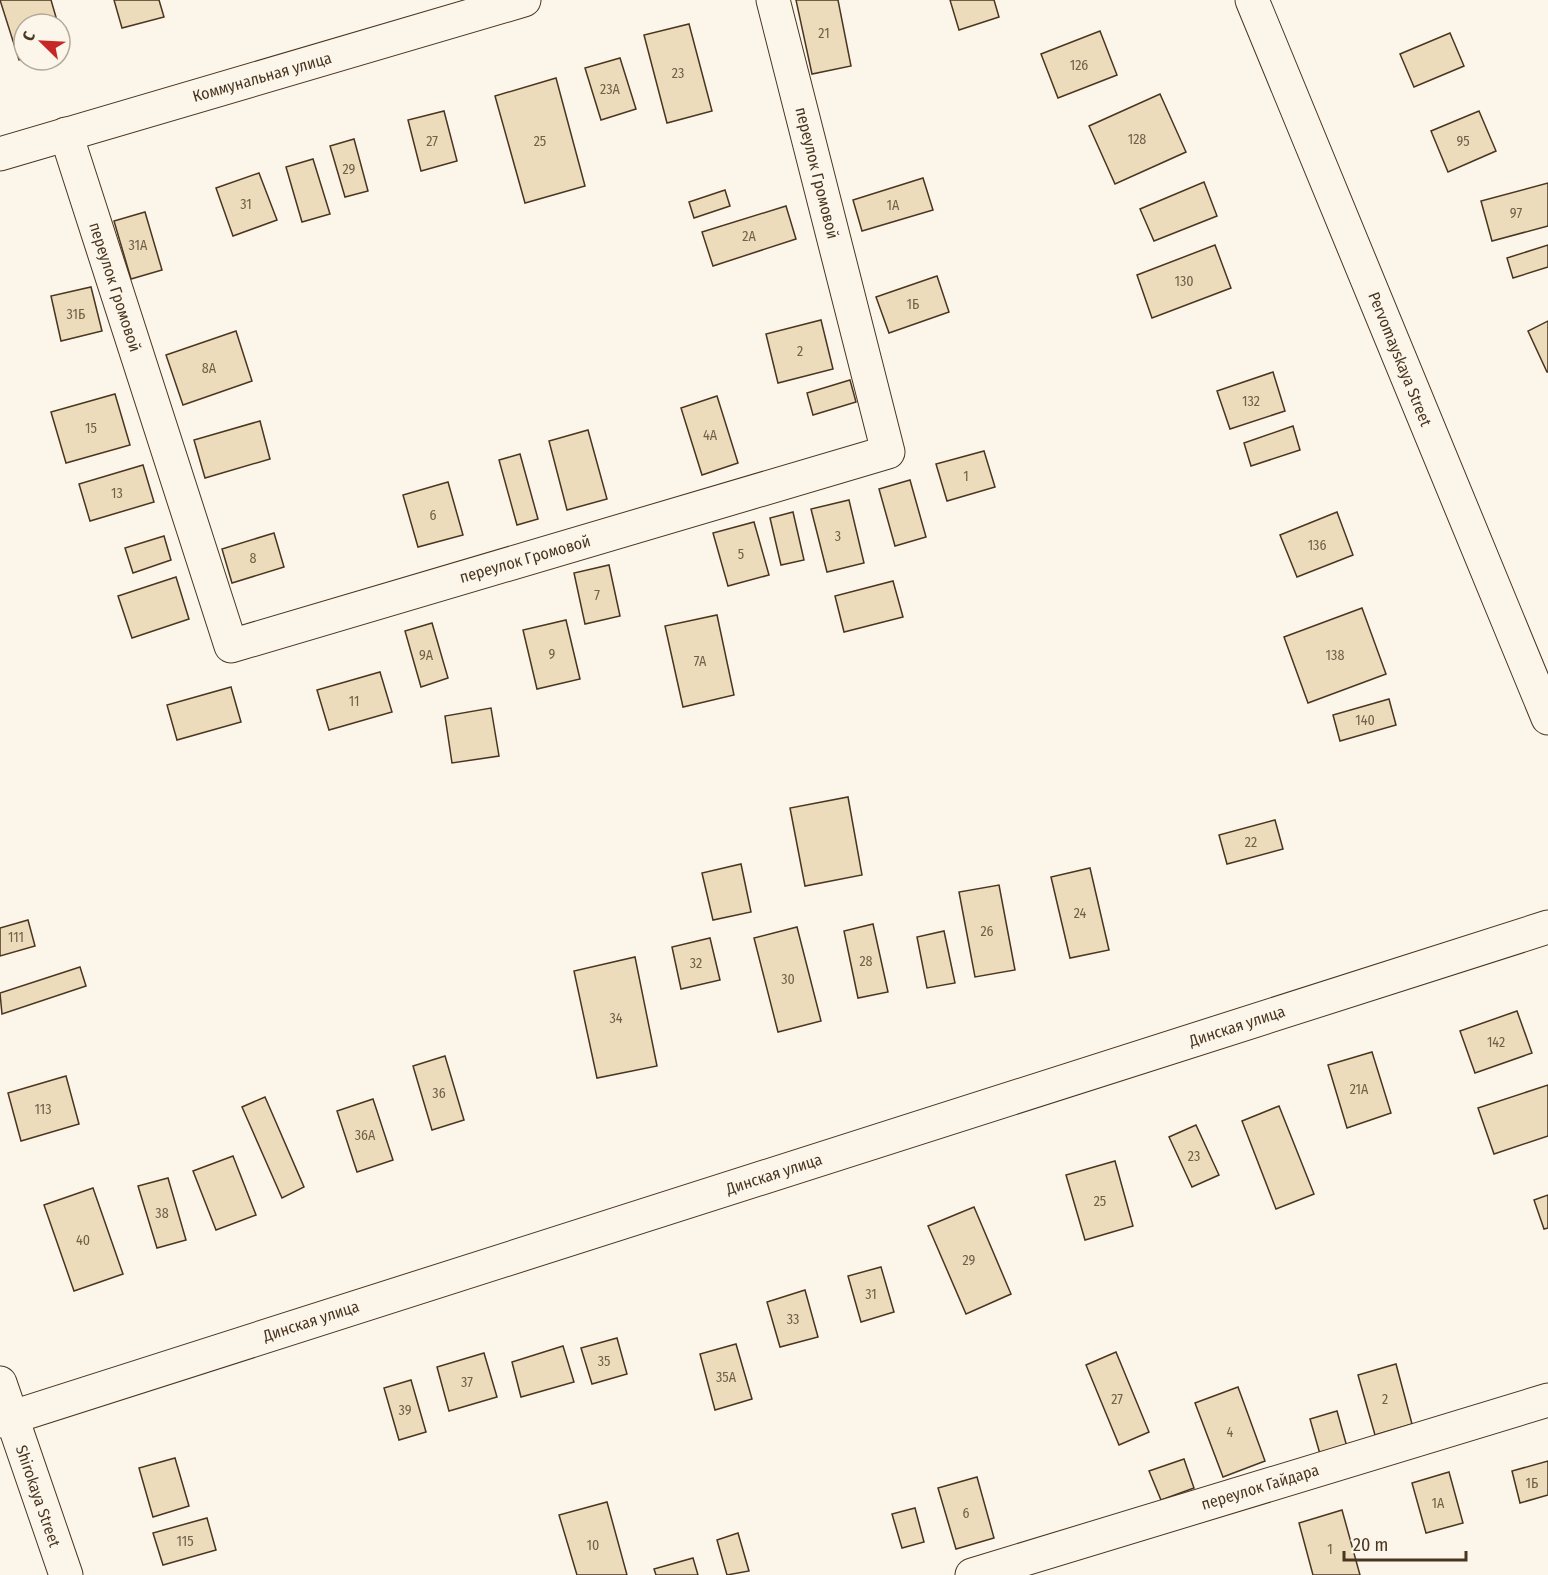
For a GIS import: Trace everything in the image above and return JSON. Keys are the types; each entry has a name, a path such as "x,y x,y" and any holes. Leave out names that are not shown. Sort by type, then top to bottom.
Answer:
{"street":[{"name":"Коммунальная улица","path":"0,154 524,0"},
{"name":"переулок Громовой","path":"66,134 231,646 888,452 773,0"},
{"name":"Pervomayskaya Street","path":"1252,0 1548,718"},
{"name":"Динская улица","path":"6,1419 1548,927"},
{"name":"Shirokaya Street","path":"0,1383 6,1419 66,1575"},
{"name":"переулок Гайдара","path":"972,1575 1548,1400"}],"building":[{"path":"0,0 51,0 54,12 12,12 12,38"},
{"path":"114,0 159,0 164,17 122,28"},
{"path":"796,0 838,0 851,66 812,74"},
{"path":"950,0 994,0 999,17 959,30"},
{"path":"689,24 712,111 667,123 644,35"},
{"path":"1100,31 1117,75 1058,98 1041,54"},
{"path":"1450,33 1464,66 1414,87 1400,54"},
{"path":"620,58 636,109 601,120 585,68"},
{"path":"556,78 585,186 525,203 495,96"},
{"path":"1160,94 1186,152 1115,184 1089,126"},
{"path":"444,111 457,161 421,171 408,120"},
{"path":"1479,111 1496,151 1448,172 1431,131"},
{"path":"354,139 368,191 345,197 330,146"},
{"path":"313,159 330,214 302,222 286,167"},
{"path":"259,173 277,220 233,236 216,188"},
{"path":"923,178 933,210 862,231 853,200"},
{"path":"1204,182 1217,216 1154,241 1140,209"},
{"path":"1548,183 1548,226 1492,241 1481,201"},
{"path":"725,190 730,206 694,218 689,202"},
{"path":"786,206 796,239 713,266 702,232"},
{"path":"145,212 162,270 131,279 114,221"},
{"path":"1215,245 1231,288 1152,318 1137,275"},
{"path":"1548,245 1548,267 1513,278 1507,258"},
{"path":"937,276 949,312 889,333 876,297"},
{"path":"91,287 102,331 61,341 51,296"},
{"path":"821,320 833,369 778,383 766,334"},
{"path":"1548,321 1548,372 1547,372 1528,331"},
{"path":"236,331 252,381 183,405 166,355"},
{"path":"1273,372 1285,411 1230,429 1217,391"},
{"path":"850,380 856,402 813,415 807,393"},
{"path":"115,394 130,445 66,463 51,412"},
{"path":"717,396 738,463 702,475 681,408"},
{"path":"260,421 270,459 205,478 194,440"},
{"path":"1293,426 1300,450 1251,466 1244,443"},
{"path":"588,430 607,499 567,510 549,441"},
{"path":"984,451 995,487 947,501 936,464"},
{"path":"520,454 538,519 517,525 499,460"},
{"path":"143,465 154,502 90,521 79,484"},
{"path":"910,480 926,537 895,546 879,489"},
{"path":"448,482 463,535 418,547 403,495"},
{"path":"849,500 864,563 827,572 811,509"},
{"path":"793,512 804,560 781,565 770,518"},
{"path":"1337,512 1353,555 1297,577 1280,535"},
{"path":"754,522 769,575 728,586 713,533"},
{"path":"274,533 284,567 232,583 222,549"},
{"path":"164,536 171,560 133,573 125,548"},
{"path":"609,565 620,616 585,624 574,573"},
{"path":"176,577 189,619 132,638 118,596"},
{"path":"893,581 903,617 844,632 835,596"},
{"path":"1362,608 1386,674 1308,703 1284,637"},
{"path":"717,615 734,695 683,707 665,626"},
{"path":"566,620 580,679 537,689 523,630"},
{"path":"432,623 448,678 421,687 405,631"},
{"path":"380,672 392,712 329,730 317,690"},
{"path":"231,687 241,722 177,740 167,705"},
{"path":"1389,699 1396,725 1340,741 1333,715"},
{"path":"491,708 499,756 452,763 445,716"},
{"path":"848,797 862,875 805,886 790,808"},
{"path":"1275,820 1283,849 1227,864 1219,835"},
{"path":"741,864 751,912 713,920 702,873"},
{"path":"1090,868 1109,950 1070,958 1051,877"},
{"path":"999,885 1015,970 975,977 959,892"},
{"path":"28,920 35,946 0,956 0,928"},
{"path":"873,924 888,992 858,998 844,931"},
{"path":"797,927 821,1021 778,1032 754,938"},
{"path":"944,931 955,983 927,988 917,937"},
{"path":"710,938 720,980 681,989 672,947"},
{"path":"635,957 657,1066 597,1078 574,971"},
{"path":"80,967 86,986 2,1014 0,993"},
{"path":"1517,1011 1532,1053 1475,1073 1460,1031"},
{"path":"1372,1052 1391,1113 1347,1128 1328,1065"},
{"path":"445,1056 464,1120 432,1130 413,1066"},
{"path":"66,1076 79,1124 21,1141 8,1093"},
{"path":"1548,1085 1548,1136 1494,1154 1478,1108"},
{"path":"265,1097 304,1187 282,1198 242,1107"},
{"path":"373,1099 393,1160 357,1172 337,1111"},
{"path":"1279,1106 1314,1194 1276,1209 1242,1121"},
{"path":"1196,1125 1219,1175 1192,1187 1169,1137"},
{"path":"233,1156 256,1215 216,1230 193,1171"},
{"path":"1115,1161 1133,1226 1085,1240 1066,1175"},
{"path":"168,1178 186,1240 157,1248 138,1186"},
{"path":"93,1188 123,1274 74,1291 44,1205"},
{"path":"1548,1195 1548,1228 1544,1229 1534,1200"},
{"path":"974,1207 1011,1294 966,1314 928,1226"},
{"path":"881,1267 894,1312 861,1322 848,1276"},
{"path":"805,1290 818,1337 780,1347 767,1302"},
{"path":"617,1338 627,1374 592,1384 581,1348"},
{"path":"736,1344 752,1399 715,1410 700,1354"},
{"path":"563,1346 574,1382 521,1397 512,1362"},
{"path":"1116,1352 1149,1432 1119,1445 1086,1365"},
{"path":"484,1353 497,1397 449,1411 437,1367"},
{"path":"1396,1364 1412,1424 1375,1435 1358,1375"},
{"path":"411,1380 426,1432 399,1440 384,1388"},
{"path":"1238,1387 1265,1461 1223,1477 1195,1403"},
{"path":"1337,1411 1347,1447 1320,1454 1310,1419"},
{"path":"175,1458 189,1506 153,1517 139,1468"},
{"path":"1184,1459 1194,1488 1161,1500 1149,1471"},
{"path":"1548,1461 1548,1495 1520,1503 1512,1471"},
{"path":"1449,1472 1463,1523 1426,1533 1412,1483"},
{"path":"977,1477 994,1538 956,1549 938,1488"},
{"path":"607,1502 627,1575 577,1575 559,1515"},
{"path":"915,1508 924,1542 902,1548 892,1514"},
{"path":"1342,1510 1360,1575 1313,1575 1299,1523"},
{"path":"207,1518 216,1550 163,1565 153,1533"},
{"path":"738,1533 749,1571 727,1575 717,1540"},
{"path":"693,1558 698,1575 656,1575 654,1569"}]}
